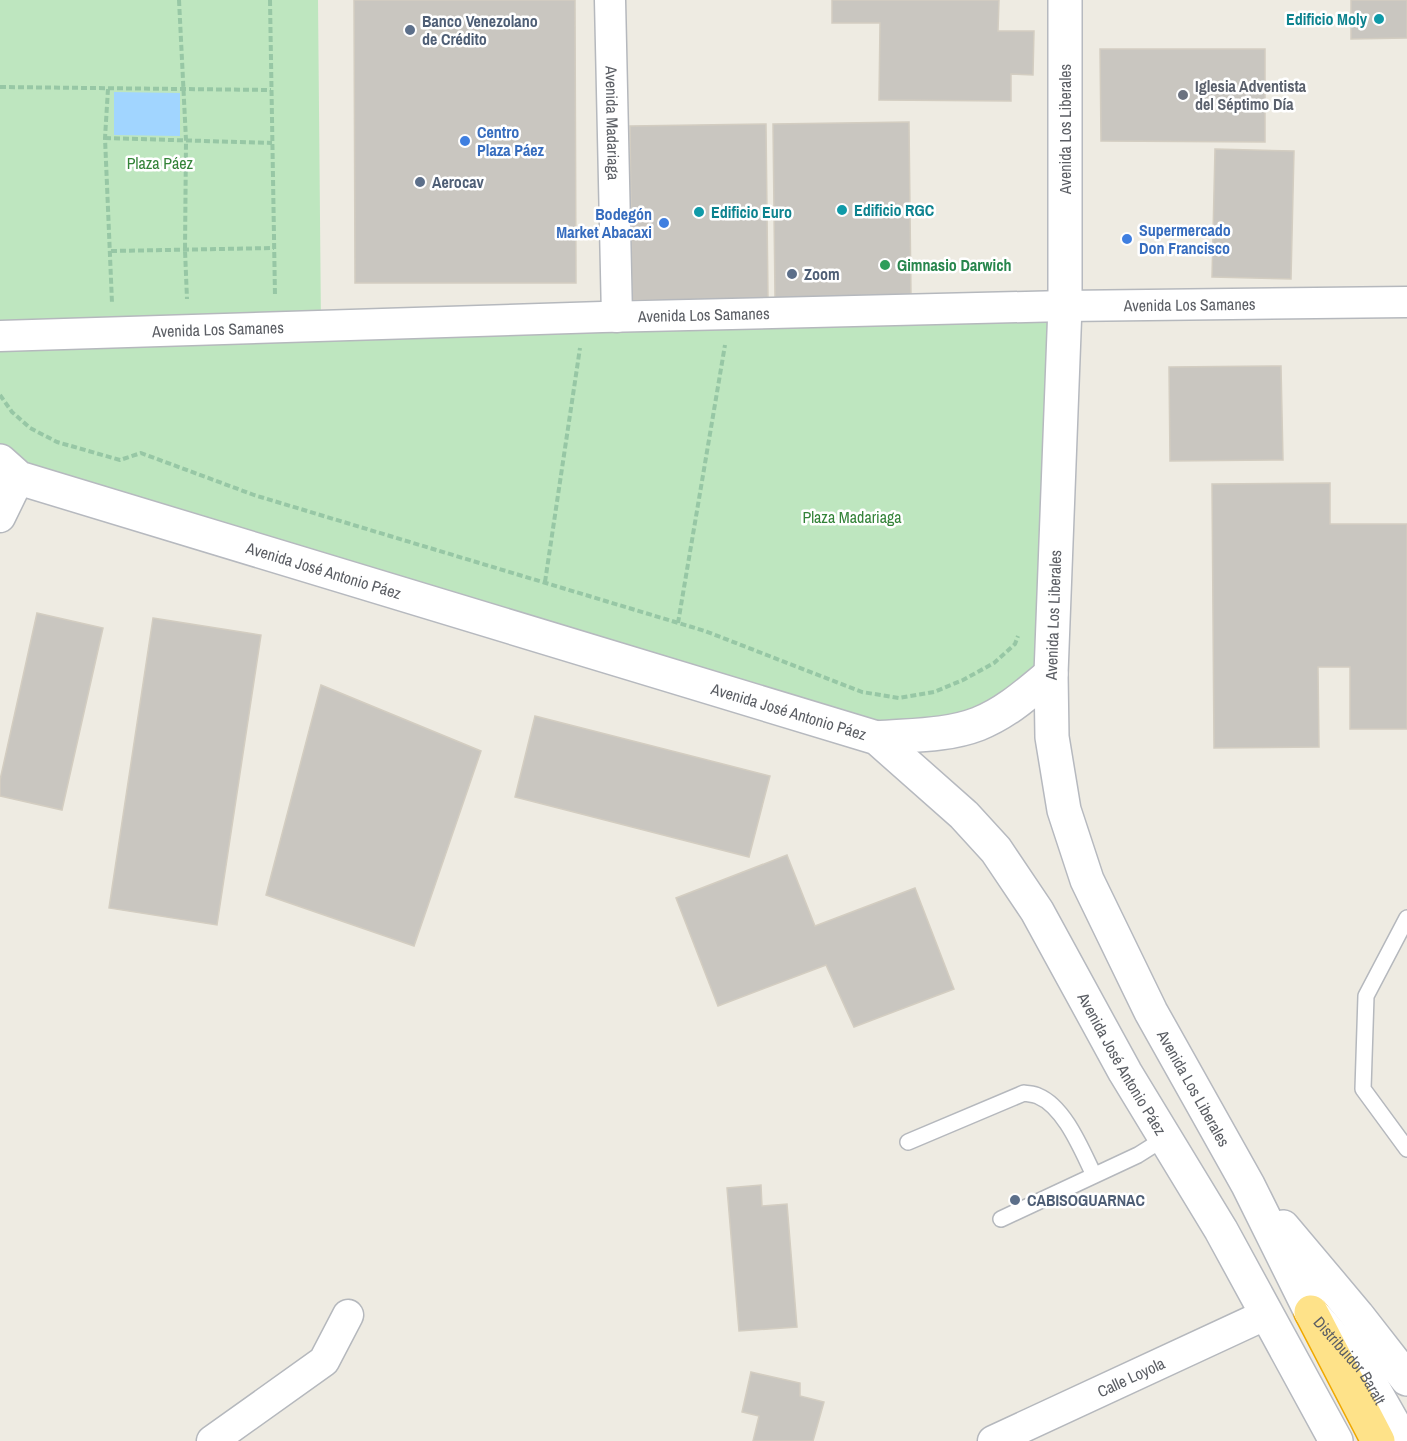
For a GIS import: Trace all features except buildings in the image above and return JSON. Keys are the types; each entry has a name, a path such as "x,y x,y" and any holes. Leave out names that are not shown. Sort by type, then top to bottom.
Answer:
{"highway":[{"path":"1311,1312 1377,1441"}],"main road":[{"name":"Avenida Los Liberales","path":"1065,0 1065,306 1050,674 1052,737 1062,799 1087,880 1151,1012 1248,1185 1311,1312"},
{"name":"Avenida José Antonio Páez","path":"9,469 877,738 957,809 996,850 1037,911 1125,1072 1221,1230 1336,1441"},
{"path":"877,738 942,732 978,724 1010,708 1050,674"},
{"name":"Avenida Los Liberales","path":"1248,1185 1357,1315 1407,1379"},
{"name":"Distribuidor Baralt","path":"1311,1312 1364,1372 1403,1441"}],"street":[{"name":"Avenida Madariaga","path":"610,0 617,317"},
{"name":"Avenida Los Samanes","path":"0,336 1065,306 1407,302"},
{"path":"0,517 9,469"},
{"name":"Calle Loyola","path":"993,1441 1268,1314"},
{"path":"212,1441 324,1361 348,1316"}],"lane":[{"path":"1407,918 1366,996 1363,1089 1407,1149"},
{"path":"908,1142 1024,1093 1039,1096 1055,1108 1069,1126 1095,1175"},
{"path":"1001,1219 1138,1155 1165,1138"}],"path":[{"path":"178,0 186,140 185,250 188,308"},
{"path":"270,0 275,305"},
{"path":"0,87 272,90"},
{"path":"108,88 105,138 112,310"},
{"path":"105,138 272,142"},
{"path":"111,251 274,248"},
{"path":"678,623 726,339"},
{"path":"545,582 581,343"},
{"path":"0,395 12,411 30,428 57,442 120,460 141,453 254,495 705,631 862,692 899,698 934,692 994,663 1015,644 1020,631"}],"green space":[{"name":"Plaza Madariaga","path":"0,0 318,0 321,326 1065,306 1051,674 977,725 877,738 0,461"}],"water":[{"path":"114,92 180,93 180,136 114,135"}],"place":[{"name":"Edificio Moly","path":"1379,19"},
{"name":"Banco Venezolano de Crédito","path":"410,30"},
{"name":"Iglesia Adventista del Séptimo Día","path":"1183,95"},
{"name":"Centro Plaza Páez","path":"465,141"},
{"name":"Aerocav","path":"420,182"},
{"name":"Edificio RGC","path":"842,210"},
{"name":"Edificio Euro","path":"699,212"},
{"name":"Bodegón Market Abacaxi","path":"664,223"},
{"name":"Supermercado Don Francisco","path":"1127,239"},
{"name":"Gimnasio Darwich","path":"885,265"},
{"name":"Zoom","path":"792,274"},
{"name":"CABISOGUARNAC","path":"1015,1200"}],"park label":[{"name":"Plaza Páez","path":"160,163"}]}
